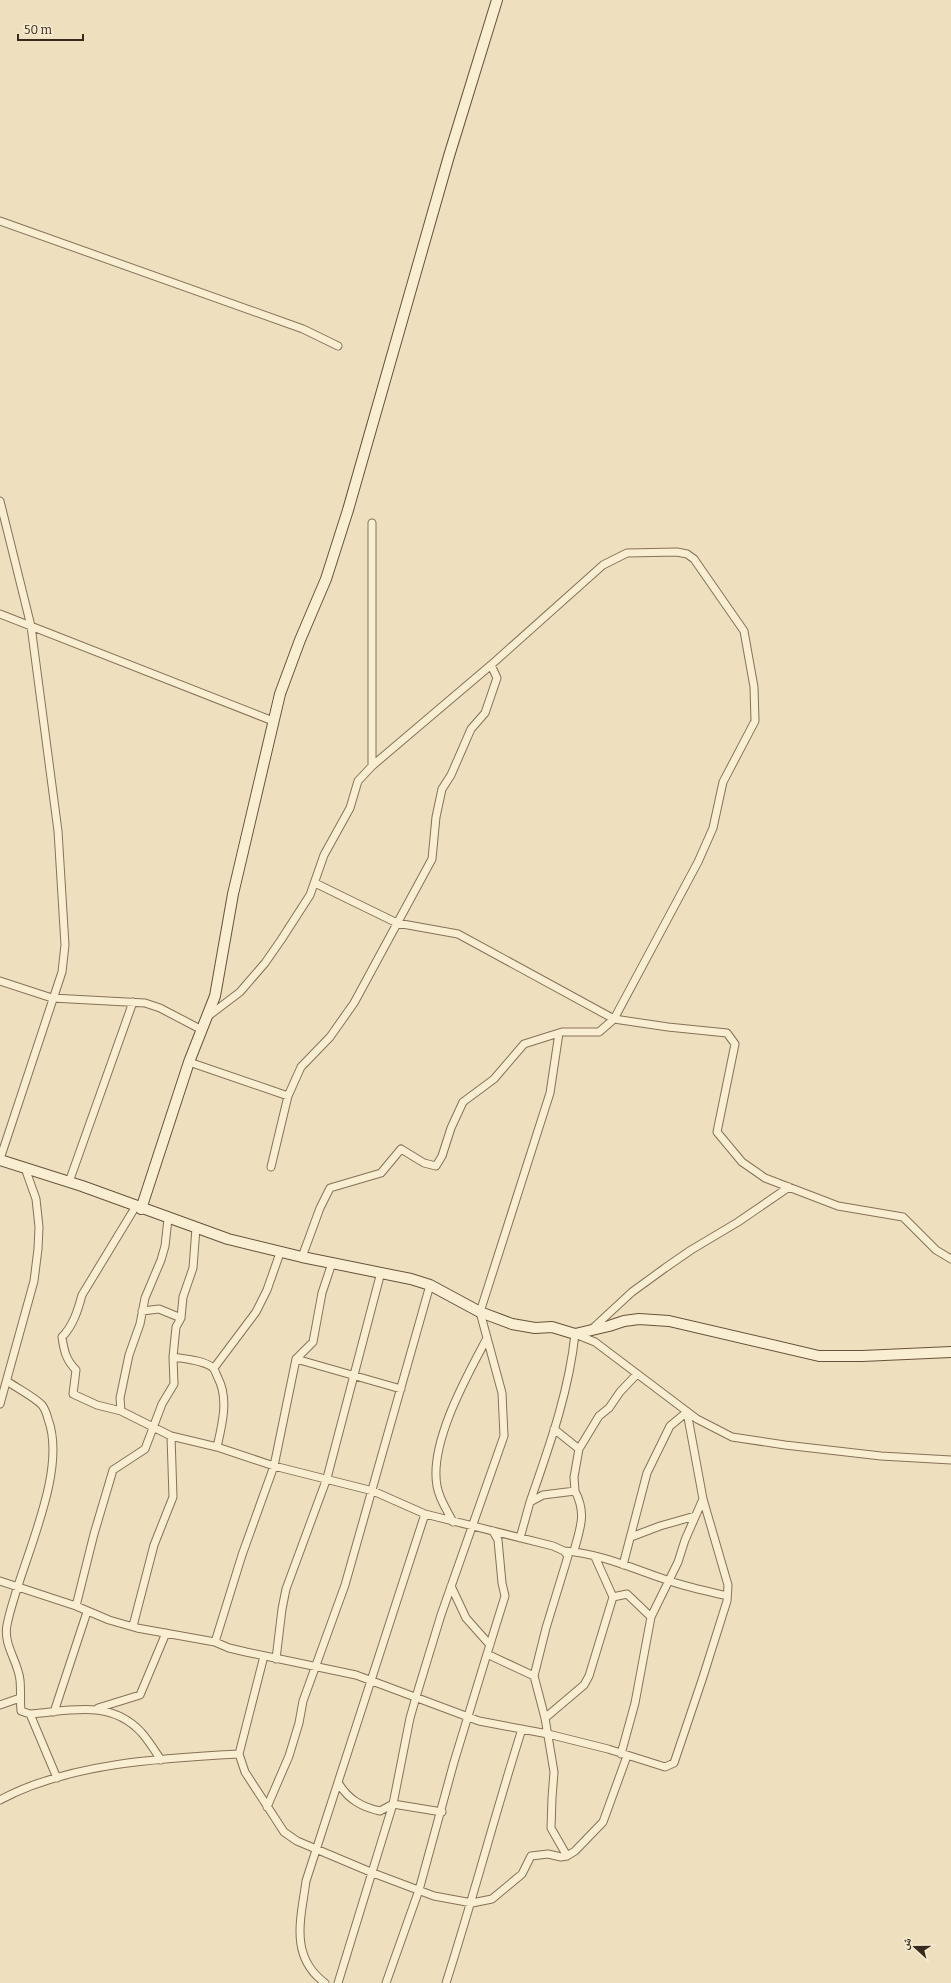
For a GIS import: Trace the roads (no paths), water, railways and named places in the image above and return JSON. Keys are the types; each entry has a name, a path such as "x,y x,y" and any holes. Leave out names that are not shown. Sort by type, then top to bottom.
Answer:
{"main road":[{"path":"138,1208 189,1062 215,996 233,894 280,694 300,640 326,579 348,510 449,156 497,0"},
{"path":"0,1160 69,1182 168,1219 228,1239 280,1253 381,1272 430,1285 480,1312 512,1324 534,1328 552,1327 575,1334 589,1332 624,1321 639,1319 669,1321 819,1356 862,1356 951,1352"}],"street":[{"path":"0,221 303,328 338,346"},
{"path":"0,500 31,626 58,831 64,912 65,958 62,972 52,998 0,1160"},
{"path":"372,523 372,766"},
{"path":"207,1017 240,992 265,963 299,912 315,882 324,855 350,808 358,781 372,766 491,665 603,565 627,553 677,552 687,554 694,560 744,631 754,687 755,721 723,782 713,828 698,862 614,1019 599,1032 574,1031 559,1033 524,1044 494,1079 463,1102 442,1156 436,1166 424,1164 401,1149 381,1174 330,1188 320,1208 302,1257"},
{"path":"0,614 273,721"},
{"path":"270,1167 288,1096 301,1066 330,1037 354,1004 432,858 436,817 442,789 451,775 471,730 485,713 497,678 491,665"},
{"path":"315,882 397,923 458,934 614,1019 668,1027 727,1033 735,1044 716,1132 742,1162 765,1178 838,1206 903,1217 936,1250 951,1259"},
{"path":"0,981 52,998 145,1003 160,1008 202,1030"},
{"path":"69,1182 133,1002"},
{"path":"338,1983 393,1804 410,1718 416,1697 451,1586 504,1436 502,1393 480,1312 550,1093 559,1033"},
{"path":"189,1062 288,1096"},
{"path":"1,1399 34,1281 38,1249 39,1226 36,1199 25,1168"},
{"path":"589,1332 632,1292 665,1268 691,1250 738,1222 789,1187"},
{"path":"138,1208 82,1295 78,1310 69,1330 62,1337 68,1362 76,1370 73,1394 97,1405 121,1411 124,1414 171,1436 217,1447 274,1466 326,1478 372,1491 425,1514 553,1546 564,1551 574,1551 595,1556 644,1571 668,1581 727,1596"},
{"path":"121,1411 120,1398 129,1355 140,1324 145,1298 161,1260 165,1246 168,1219"},
{"path":"76,1606 94,1534 113,1470 145,1449 162,1404 174,1384 173,1357 176,1327 181,1318 183,1297 193,1268 196,1228"},
{"path":"214,1368 259,1306 267,1290 280,1253"},
{"path":"215,1642 242,1555 274,1466 296,1359 313,1342 322,1293 332,1263"},
{"path":"276,1659 282,1608 286,1590 326,1478 355,1376 381,1272"},
{"path":"267,1807 291,1750 303,1701 345,1585 430,1285"},
{"path":"142,1311 159,1309 181,1318"},
{"path":"520,1538 572,1365 575,1334 595,1342 687,1412 712,1428 732,1436 785,1445 881,1456 951,1460"},
{"path":"453,1522 439,1495 436,1472 437,1458 440,1443 461,1389 487,1338"},
{"path":"173,1357 205,1363 214,1368 224,1394 224,1409 217,1447"},
{"path":"296,1359 401,1389"},
{"path":"574,1551 582,1520 582,1504 575,1491 574,1477 579,1449 599,1416 608,1408 620,1392 637,1374"},
{"path":"7,1381 43,1406 53,1431 52,1458 48,1491 18,1587 6,1635 10,1651 16,1661 20,1680 21,1711 30,1714 96,1709 140,1695 166,1633"},
{"path":"0,1581 76,1606 87,1612 109,1620 215,1642 229,1648 276,1659 356,1675 489,1724 548,1734 665,1767 674,1763 704,1677 727,1596 728,1585 703,1499 687,1412"},
{"path":"624,1565 647,1474 670,1426 687,1412"},
{"path":"554,1429 579,1449"},
{"path":"133,1626 158,1532 168,1512 173,1497 171,1436"},
{"path":"530,1502 543,1495 575,1491"},
{"path":"264,1656 239,1754 245,1772 284,1832 315,1849 372,1873 434,1896 472,1903 492,1899 522,1874 531,1856 548,1854 567,1856 575,1851 603,1822 624,1755 651,1617 678,1562 685,1540 703,1499"},
{"path":"325,1983 317,1977 304,1961 300,1934 306,1881 315,1849 339,1784 370,1680 425,1514"},
{"path":"631,1537 660,1526 695,1516"},
{"path":"386,1983 419,1890 468,1716 505,1596 502,1583 498,1540 493,1531"},
{"path":"564,1551 568,1556 534,1676 545,1718 554,1772 551,1828 567,1856"},
{"path":"545,1718 584,1685 589,1676 613,1597 595,1556"},
{"path":"451,1586 466,1618 490,1646"},
{"path":"613,1597 627,1594 651,1617"},
{"path":"54,1712 87,1612"},
{"path":"487,1654 534,1676"},
{"path":"0,1705 20,1698"},
{"path":"96,1709 119,1716 131,1723 141,1733 161,1760"},
{"path":"30,1714 57,1778"},
{"path":"446,1983 472,1903 478,1875 522,1729"},
{"path":"0,1800 23,1787 88,1769 161,1760 239,1754"},
{"path":"339,1784 346,1796 365,1808 380,1811 393,1804 442,1812"}]}
